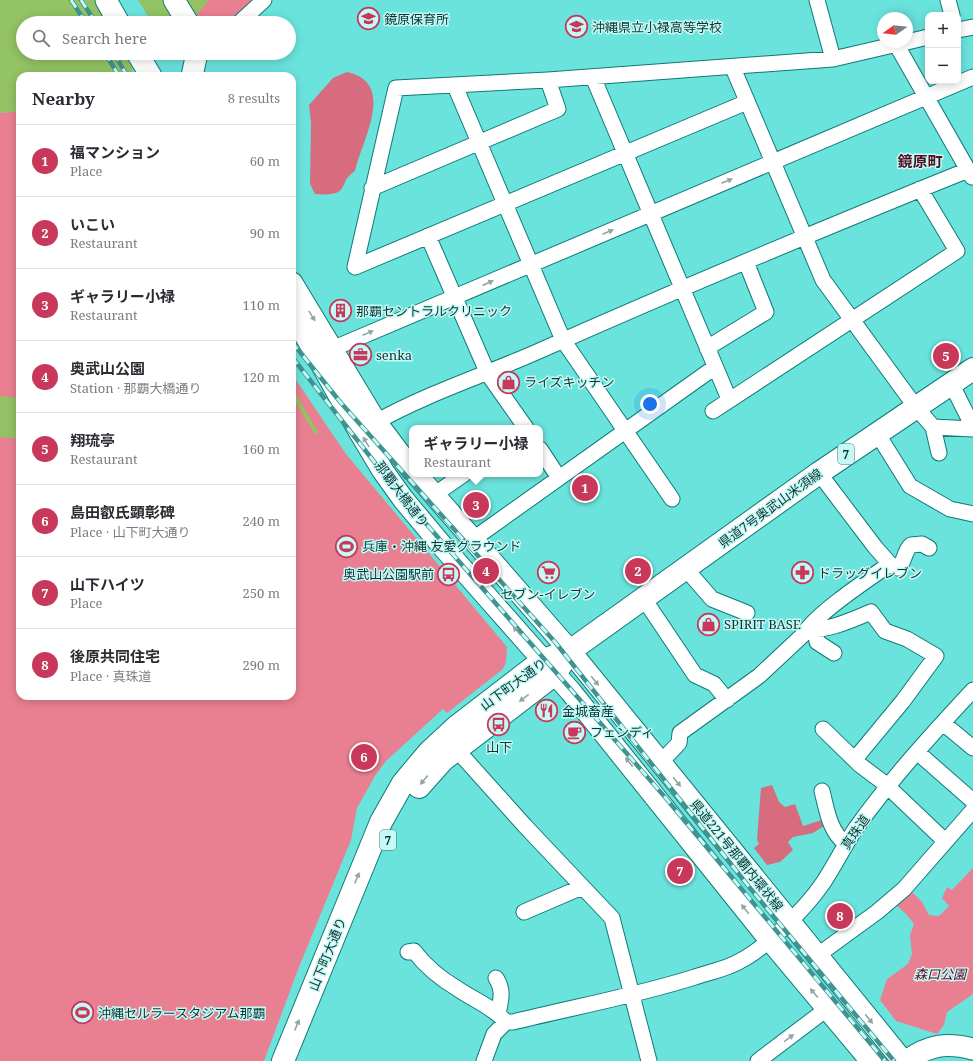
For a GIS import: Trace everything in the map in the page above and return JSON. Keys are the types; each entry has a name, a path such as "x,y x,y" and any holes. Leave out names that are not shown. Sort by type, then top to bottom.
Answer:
{"main road":[{"path":"106,0 116,16"},
{"path":"174,0 184,16"},
{"name":"那覇大橋通り","path":"296,290 376,422 409,466"},
{"name":"那覇大橋通り","path":"296,319 359,431 393,486 439,543 549,667"},
{"name":"県道7号奥武山米須線","path":"570,651 819,473 915,406 973,369"},
{"name":"那覇大橋通り","path":"419,477 570,651"},
{"name":"山下町大通り","path":"283,1061 380,822 403,783 419,763 449,733 549,667 570,651"},
{"name":"県道221号那覇内環状線","path":"570,651 903,1061"},
{"name":"山下町大通り","path":"299,1061 380,858 399,816 420,784 443,760 549,667"},
{"name":"県道221号那覇内環状線","path":"549,667 630,764 769,939 872,1061"},
{"path":"906,1061 927,1048 937,1046 953,1045 973,1049"}],"street":[{"path":"247,16 264,0"},
{"path":"817,0 833,59"},
{"path":"948,0 951,12"},
{"path":"961,29 973,26"},
{"path":"913,41 925,38"},
{"path":"747,102 355,267 396,88 455,86 733,68 833,59 881,48"},
{"path":"376,422 411,404 488,374 682,289 920,189 970,174 926,97 905,48"},
{"path":"733,68 823,280 915,406 933,427 939,453"},
{"path":"593,77 715,367 730,399"},
{"path":"332,348 454,298 530,264 973,77"},
{"path":"372,188 558,109 548,80"},
{"path":"455,86 563,340 672,499"},
{"path":"713,411 957,251 920,189"},
{"path":"428,236 488,374 524,425"},
{"path":"707,348 766,312 746,262"},
{"path":"472,540 715,367"},
{"path":"933,427 973,428 951,383"},
{"path":"877,433 910,486 950,509 973,514"},
{"path":"543,454 559,478"},
{"path":"819,473 875,547 890,564 898,568 901,566 906,552 911,545 922,544 929,548"},
{"path":"434,495 460,477"},
{"path":"812,629 822,615 890,564"},
{"path":"686,569 712,599 748,612"},
{"path":"644,599 695,675 714,684 727,700"},
{"path":"661,762 679,743 680,733 759,676 805,633 812,629 845,622 871,612 884,631 907,639 936,656 903,701 855,759"},
{"path":"812,629 817,642 834,653"},
{"name":"真珠道","path":"502,1018 513,1022 631,996 740,961 769,939 806,904 823,884 846,844 888,787 942,723 973,690"},
{"path":"942,723 973,748"},
{"path":"823,729 888,787 945,841"},
{"path":"456,750 612,918 649,1061"},
{"path":"818,955 877,912 904,889 945,841 972,800 917,752"},
{"path":"822,791 830,822 837,836 846,844"},
{"path":"524,912 583,888"},
{"path":"408,952 414,951 431,970 458,990 502,1018"},
{"path":"484,1061 494,1034 502,1018 501,986 496,978"},
{"path":"758,1061 828,1008"}],"green space":[{"path":"207,0 254,0 237,16 194,16"},
{"path":"16,111 16,700 296,700 296,380 346,454 507,647 506,662 503,669 447,713 443,709 386,761 375,776 357,808 351,840 299,967 264,1061 0,1061 0,113"},
{"name":"森口公園","path":"973,868 973,994 947,1012 944,1025 937,1034 896,1021 880,1000 887,979 908,964 912,954 910,935 914,924 896,905 911,891 922,902 929,915 939,916 949,906 942,898 947,887 952,890"}],"shaded area":[{"path":"0,0 209,0 196,16 16,16 16,60 144,60 132,67 132,72 16,72 16,111 0,113"},
{"path":"347,72 362,78 370,88 373,100 369,129 355,171 349,176 342,188 335,193 315,194 310,184 311,123 309,105 333,78"},
{"path":"0,396 16,398 16,439 0,437"},
{"path":"772,785 779,802 785,807 795,804 803,826 825,819 827,824 813,833 793,837 788,842 793,850 780,862 767,865 754,848 759,844 757,839 761,788"}],"pier":[{"path":"95,0 138,0 148,16 105,16"}],"waterway":[{"path":"296,399 316,432"}],"railway":[{"path":"71,0 81,16"},
{"path":"81,0 91,16"},
{"path":"109,60 117,72"},
{"path":"118,60 125,72"},
{"path":"296,347 341,403 555,642 750,888 894,1061"},
{"path":"296,362 394,487 664,796 885,1061"}],"place":[{"name":"鏡原保育所","path":"368,19"},
{"name":"沖縄県立小禄高等学校","path":"576,27"},
{"name":"那覇セントラルクリニック","path":"340,311"},
{"name":"senka","path":"360,355"},
{"name":"翔琉亭","path":"946,356"},
{"name":"ライズキッチン","path":"509,382"},
{"name":"福マンション","path":"585,488"},
{"name":"ギャラリー小禄","path":"476,505"},
{"name":"兵庫・沖縄 友愛グラウンド","path":"347,546"},
{"name":"奥武山公園","path":"486,571"},
{"name":"いこい","path":"638,571"},
{"name":"セブン-イレブン","path":"548,572"},
{"name":"ドラッグイレブン","path":"802,573"},
{"name":"奥武山公園駅前","path":"449,574"},
{"name":"SPIRIT BASE","path":"708,624"},
{"name":"金城畜産","path":"547,711"},
{"name":"山下","path":"499,725"},
{"name":"フェンディ","path":"574,732"},
{"name":"島田叡氏顕彰碑","path":"364,757"},
{"name":"山下ハイツ","path":"680,871"},
{"name":"後原共同住宅","path":"840,916"},
{"name":"沖縄セルラースタジアム那覇","path":"83,1013"}],"district":[{"name":"鏡原町","path":"920,161"}]}
